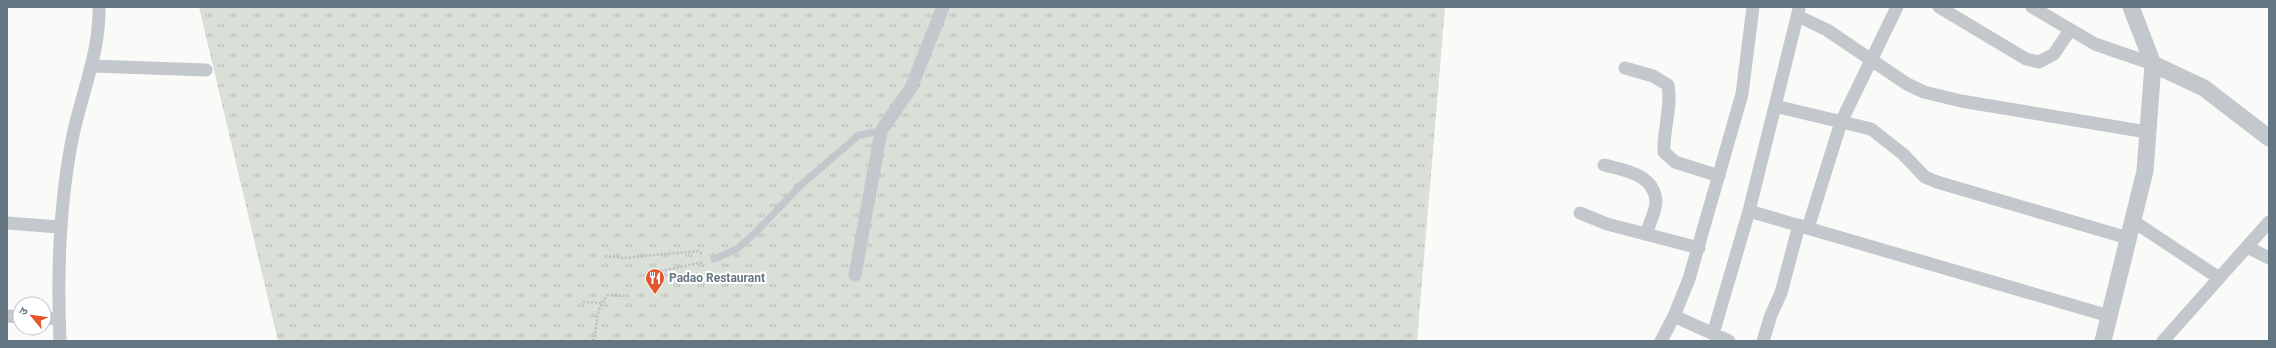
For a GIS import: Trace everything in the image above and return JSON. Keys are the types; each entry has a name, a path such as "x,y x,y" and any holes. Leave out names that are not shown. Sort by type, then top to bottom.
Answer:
{"street":[{"path":"60,341 60,227 73,134 92,66 100,28 99,7"},
{"path":"855,275 881,131 911,88 943,7"},
{"path":"1661,341 1674,316 1689,279 1742,94 1753,7"},
{"path":"1763,341 1841,122 1897,7"},
{"path":"1940,7 2026,59 2039,62 2054,54 2070,30"},
{"path":"2032,7 2095,44 2153,64 2204,88 2269,138"},
{"path":"2103,341 2145,171 2153,64 2131,7"},
{"path":"1713,334 1749,211 1798,11 1907,84 1931,94 1961,101 2148,132"},
{"path":"92,66 206,70"},
{"path":"1625,68 1653,76 1668,86 1671,100 1663,140 1664,152 1675,162 1719,176"},
{"path":"1775,106 1870,129 1904,154 1925,177 1937,182 2128,238"},
{"path":"1604,165 1632,172 1643,178 1652,189 1656,202 1646,234"},
{"path":"1749,211 2109,316"},
{"path":"1580,213 1607,224 1698,248"},
{"path":"2133,221 2219,278"},
{"path":"2163,341 2269,222"},
{"path":"7,223 60,227"},
{"path":"2247,247 2269,258"},
{"path":"1674,316 1729,341"},
{"path":"52,319 59,319"}],"lane":[{"path":"714,259 737,249 756,232 801,185 860,135 881,131"}],"path":[{"path":"605,256 623,258 698,251 714,259"},
{"path":"661,271 692,266 714,259"},
{"path":"593,341 596,331 597,312 601,303 608,295 630,296"},
{"path":"584,302 601,303"}],"green space":[{"path":"199,7 1445,7 1417,341 278,341"}],"place":[{"name":"Padao Restaurant","path":"655,295"}]}
